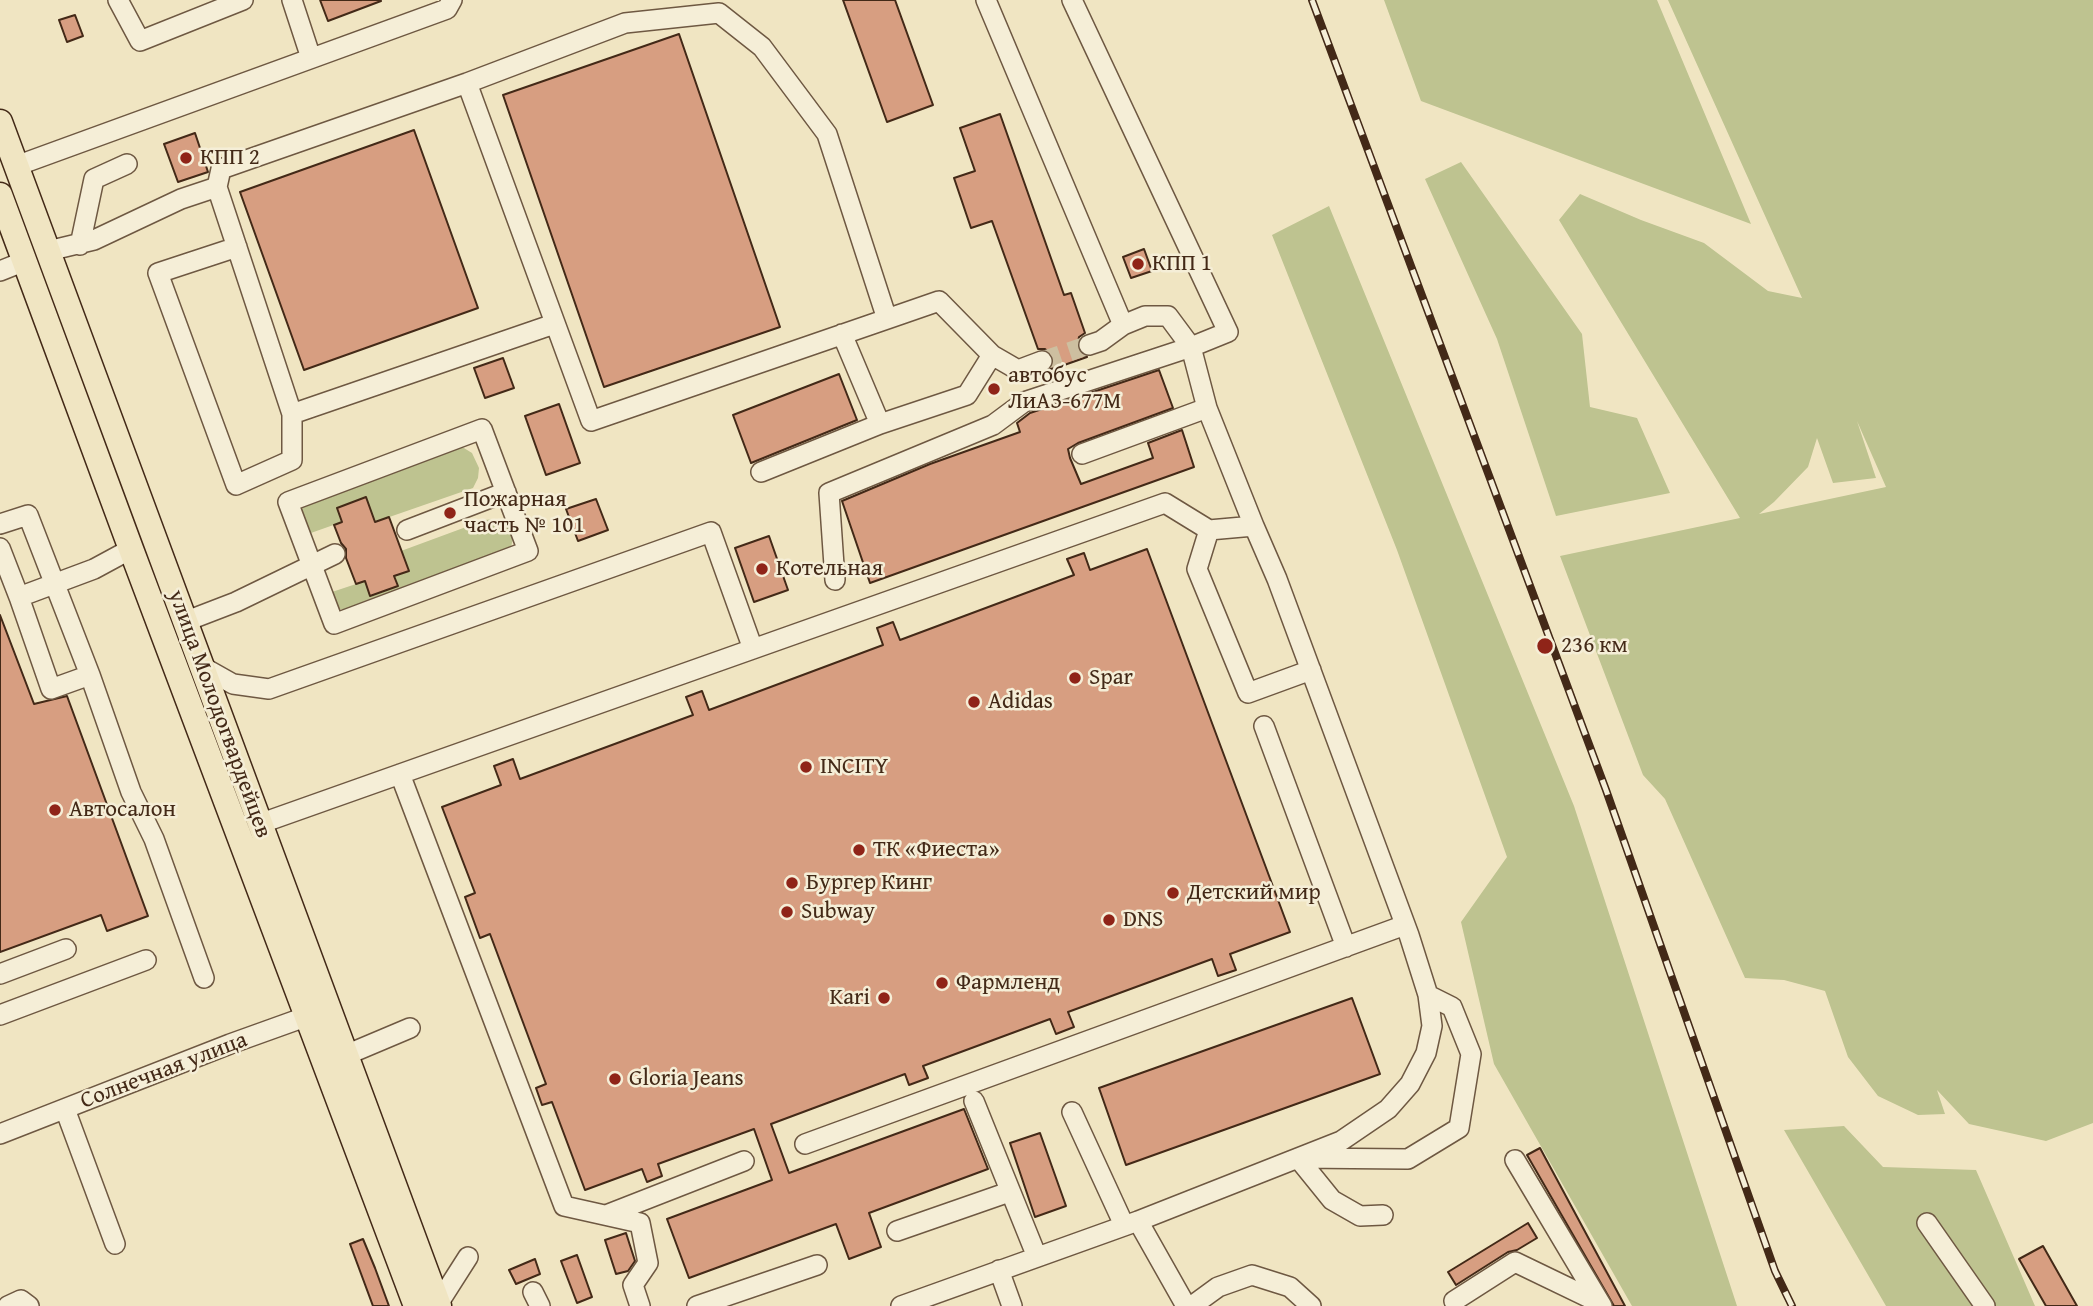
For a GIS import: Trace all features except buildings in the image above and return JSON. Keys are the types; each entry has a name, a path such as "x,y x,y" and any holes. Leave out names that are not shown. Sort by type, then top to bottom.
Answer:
{"main road":[{"name":"улица Молодогвардейцев","path":"0,122 259,824 318,1012 346,1055 431,1305"},
{"name":"улица Молодогвардейцев","path":"0,195 131,549 318,1012 431,1305"},
{"path":"25,261 48,251"},
{"path":"131,549 154,540"}],"street":[{"path":"118,0 140,41 243,0"},
{"path":"292,0 311,58"},
{"path":"16,166 447,9 452,0"},
{"path":"986,0 1124,325"},
{"path":"835,580 829,493 993,425 1024,402 1191,347 1228,332 1072,0"},
{"path":"237,247 158,273 236,485 292,460 292,414 237,247 217,187 221,169 467,83 625,23 719,12 762,47 827,134 887,319"},
{"path":"467,83 591,421 939,301 992,355 1018,370 1042,362"},
{"path":"80,245 94,179 127,164"},
{"path":"48,251 80,245 181,199 217,187"},
{"path":"0,271 25,261"},
{"path":"901,1306 1131,1223 1341,1141 1388,1109 1410,1084 1426,1053 1432,1026 1428,995 1405,925 1277,579 1207,408 1191,347 1168,316 1145,316 1089,345"},
{"path":"292,414 554,324"},
{"path":"842,334 880,424"},
{"path":"761,472 880,424 967,395 992,355"},
{"path":"1082,454 1137,436 1207,408"},
{"path":"482,429 528,551 334,624 312,566 288,502 482,429"},
{"path":"407,530 506,492"},
{"path":"259,824 1165,503 1209,530 1254,526"},
{"path":"0,524 28,515 90,675 131,792 154,839 204,978"},
{"path":"1209,530 1197,569 1248,693 1311,670"},
{"path":"201,666 233,684 269,689 711,532 753,649"},
{"path":"0,548 51,689 90,675"},
{"path":"19,597 94,569 131,549"},
{"path":"184,622 236,603 335,554"},
{"path":"1264,726 1346,947"},
{"path":"400,774 564,1206 640,1223 648,1263 633,1285 640,1306"},
{"path":"805,1144 1405,925"},
{"path":"0,974 66,949"},
{"path":"0,1015 146,960"},
{"path":"1298,1158 1408,1159 1459,1128 1471,1054 1452,1007 1428,995"},
{"name":"Солнечная улица","path":"0,1134 318,1012"},
{"path":"346,1055 410,1028"},
{"path":"974,1101 1037,1256"},
{"path":"65,1109 115,1244"},
{"path":"1072,1112 1131,1223 1186,1306"},
{"path":"1298,1158 1332,1200 1360,1216 1382,1215"},
{"path":"1515,1160 1601,1305"},
{"path":"606,1215 744,1161"},
{"path":"897,1231 1009,1192"},
{"path":"1927,1223 1985,1306"},
{"path":"431,1305 468,1257"},
{"path":"1465,1306 1454,1301 1515,1262 1601,1305"},
{"path":"697,1306 817,1265"},
{"path":"999,1270 1012,1306"},
{"path":"1192,1306 1218,1287 1252,1275 1290,1287 1311,1306"},
{"path":"8,1306 22,1300 29,1306"}],"green space":[{"path":"1384,0 1657,0 1751,224 1421,101"},
{"path":"1668,0 2093,0 2093,1123 2046,1141 1969,1124 1937,1090 1945,1114 1918,1115 1878,1096 1848,1057 1825,991 1784,980 1745,978 1665,799 1643,775 1560,556 1740,518 1559,220 1580,194 1704,243 1768,291 1802,298","holes":["1857,421 1886,487 1759,514 1808,467 1817,438 1833,483 1876,478"]},
{"path":"1461,162 1582,334 1590,407 1637,418 1670,493 1556,516 1497,339 1425,179"},
{"path":"1329,206 1574,806 1737,1306 1632,1306 1494,1064 1461,922 1507,857 1397,550 1272,235"},
{"path":"459,445 472,453 479,468 473,488 375,522 366,497 337,508 342,522 308,534 301,511 304,505"},
{"path":"495,519 509,527 513,538 510,552 348,610 340,609 329,593 365,581 370,596 394,576 409,571 401,551 485,520"},
{"path":"1844,1126 1883,1167 1976,1170 2035,1306 1886,1306 1784,1130"}],"tunnel":[{"path":"1042,361 1089,345"}],"railway":[{"path":"1312,0 1606,790 1775,1271 1792,1306"}],"place":[{"name":"КПП 2","path":"186,158"},
{"name":"КПП 1","path":"1138,264"},
{"name":"автобус ЛиАЗ-677М","path":"994,389"},
{"name":"Пожарная часть № 101","path":"450,513"},
{"name":"Котельная","path":"762,569"},
{"name":"236 км","path":"1545,646"},
{"name":"Spar","path":"1075,678"},
{"name":"Adidas","path":"974,702"},
{"name":"INCITY","path":"806,767"},
{"name":"Автосалон","path":"55,810"},
{"name":"ТК «Фиеста»","path":"859,850"},
{"name":"Бургер Кинг","path":"792,883"},
{"name":"Детский мир","path":"1173,893"},
{"name":"Subway","path":"787,912"},
{"name":"DNS","path":"1109,920"},
{"name":"Фармленд","path":"942,983"},
{"name":"Kari","path":"884,998"},
{"name":"Gloria Jeans","path":"615,1079"}]}
